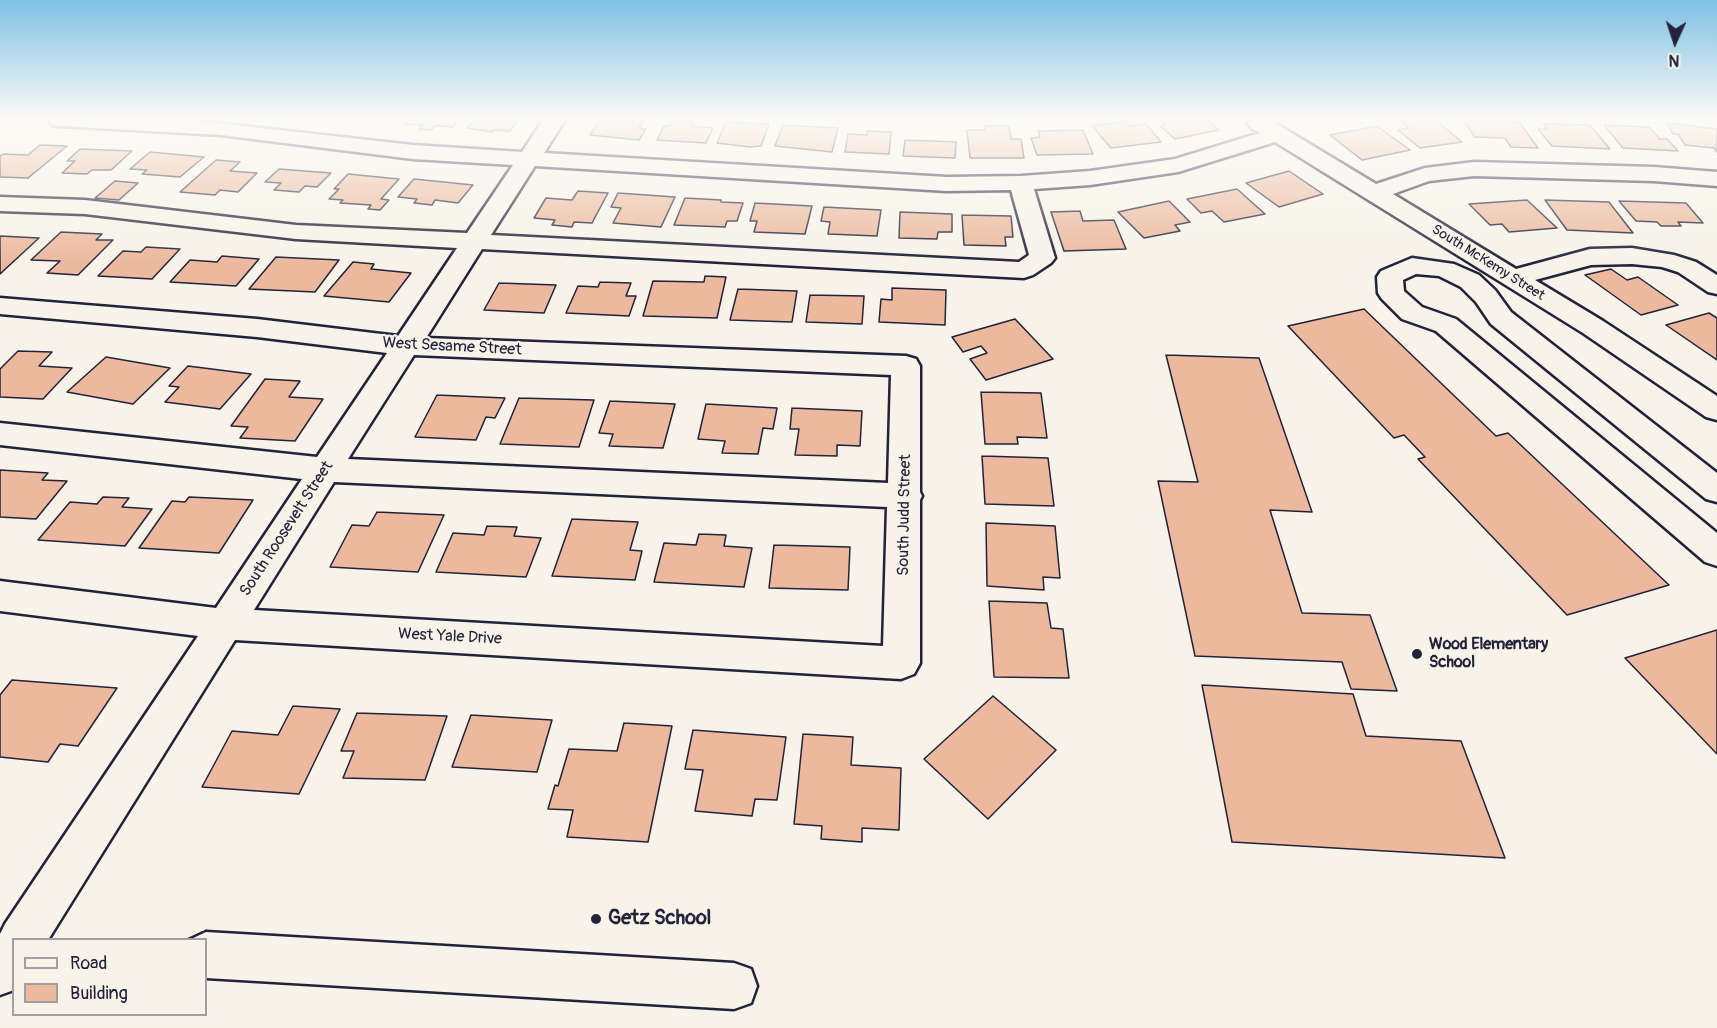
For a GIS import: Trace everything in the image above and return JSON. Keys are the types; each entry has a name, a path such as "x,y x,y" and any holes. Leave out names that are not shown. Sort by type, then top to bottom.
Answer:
{"street":[{"name":"South Roosevelt Street","path":"22,938 522,168"},
{"path":"666,168 946,184 1021,183 1090,178 1158,168"},
{"name":"South McKemy Street","path":"1335,168 1593,327 1717,410"},
{"path":"1374,193 1425,175 1474,169 1654,174 1717,179"},
{"path":"0,204 85,207 296,232 1024,270 1042,258 1021,183"},
{"path":"1512,278 1590,257 1632,256 1665,260 1687,267 1717,286"},
{"path":"1717,490 1501,318 1486,296 1470,281 1445,269 1412,266 1390,276 1392,293 1412,313 1446,325 1717,552"},
{"name":"West Sesame Street","path":"0,306 245,327 406,346 906,366"},
{"name":"South Judd Street","path":"901,663 906,496 906,366"},
{"path":"0,434 324,470 906,496"},
{"name":"West Yale Drive","path":"0,596 226,624 901,663"},
{"path":"0,972 12,954"},
{"path":"207,955 734,986"}],"building":[{"path":"0,168 40,168 28,178 0,177"},
{"path":"67,168 113,168 111,170 92,170 87,174 62,173"},
{"path":"191,168 180,177 142,174 147,170 130,169"},
{"path":"207,168 233,168 230,171 257,173 238,192 220,190 215,195 180,192"},
{"path":"279,169 331,173 317,187 305,186 299,192 274,190 281,183 265,182"},
{"path":"1289,171 1323,194 1279,207 1246,183"},
{"path":"348,174 399,179 381,199 389,200 380,210 368,209 371,205 340,203 343,200 329,199 339,189 334,189"},
{"path":"414,179 473,185 458,203 435,200 432,205 414,203 417,199 398,197"},
{"path":"115,181 138,183 119,200 95,198"},
{"path":"1237,189 1265,214 1224,222 1212,211 1201,213 1187,199"},
{"path":"578,191 608,193 592,223 574,222 572,227 552,225 555,220 534,218 546,198 572,200"},
{"path":"618,193 675,197 661,227 613,223 621,208 611,207"},
{"path":"685,198 743,203 737,221 727,221 725,227 674,225"},
{"path":"1527,200 1557,228 1509,232 1502,224 1490,225 1469,204"},
{"path":"1545,200 1609,202 1633,233 1567,230"},
{"path":"1169,201 1190,222 1175,225 1180,231 1144,238 1118,212"},
{"path":"1619,201 1686,203 1703,223 1678,222 1681,226 1661,226 1657,222 1636,221"},
{"path":"755,203 812,206 805,234 754,232 757,221 750,221"},
{"path":"824,207 881,210 877,236 828,234 830,222 821,221"},
{"path":"1080,211 1083,221 1114,220 1126,249 1064,251 1051,212"},
{"path":"900,212 952,214 952,232 938,232 937,239 899,238"},
{"path":"962,215 1011,216 1013,237 1005,237 1006,246 964,245"},
{"path":"61,232 102,234 96,240 113,240 78,275 47,273 60,261 31,260"},
{"path":"0,236 39,238 0,274"},
{"path":"146,247 180,249 152,279 98,276 123,251 141,252"},
{"path":"222,256 259,259 236,286 170,282 190,260 217,262"},
{"path":"276,257 339,260 315,292 249,289"},
{"path":"353,262 374,264 371,269 411,273 389,302 324,296"},
{"path":"1611,269 1627,280 1638,277 1678,305 1641,315 1585,275"},
{"path":"705,276 726,277 717,318 643,316 653,281 704,282"},
{"path":"600,282 631,283 626,296 636,296 629,316 566,313 578,286 598,287"},
{"path":"499,283 556,285 544,313 484,310"},
{"path":"892,288 946,290 945,325 879,322 881,299 892,300"},
{"path":"738,289 797,291 792,322 730,320"},
{"path":"810,295 864,296 862,324 806,322"},
{"path":"1364,309 1496,436 1508,433 1669,585 1567,615 1418,459 1425,457 1404,435 1394,438 1288,326"},
{"path":"1709,313 1717,318 1717,360 1666,325"},
{"path":"1015,319 1053,359 986,380 970,359 987,353 981,346 963,352 952,337"},
{"path":"18,351 52,352 39,366 72,368 43,399 0,397 0,369"},
{"path":"1166,355 1259,358 1312,512 1270,510 1302,613 1370,615 1397,691 1351,689 1342,662 1195,656 1158,481 1198,482"},
{"path":"106,357 170,368 133,404 67,392"},
{"path":"188,366 251,374 220,409 165,402 179,387 169,386"},
{"path":"265,379 300,381 289,397 323,399 295,441 240,438 248,427 231,426"},
{"path":"981,392 1041,393 1047,438 1017,437 1018,444 985,444"},
{"path":"437,395 505,398 495,418 486,417 476,440 415,437"},
{"path":"519,398 594,400 579,447 500,444"},
{"path":"610,401 675,404 663,448 609,446 613,434 599,433"},
{"path":"706,404 777,408 773,429 763,428 758,454 722,453 725,441 698,439"},
{"path":"792,408 862,411 860,446 837,445 837,456 795,455 799,429 790,429"},
{"path":"982,456 1048,458 1054,506 985,504"},
{"path":"0,470 48,473 42,480 67,481 36,519 0,517"},
{"path":"103,497 129,498 122,507 152,509 125,546 38,540 70,502 97,504"},
{"path":"189,497 253,500 219,553 139,548 172,501 185,502"},
{"path":"377,512 444,515 418,572 330,567 352,525 369,526"},
{"path":"572,519 638,522 630,550 642,551 635,580 552,576"},
{"path":"986,523 1055,526 1060,578 1043,577 1044,590 987,586"},
{"path":"487,526 517,527 514,536 541,538 526,577 436,572 453,533 484,535"},
{"path":"699,534 726,535 724,546 752,548 744,587 654,582 664,543 696,545"},
{"path":"774,545 850,547 848,590 769,588"},
{"path":"989,601 1047,603 1051,628 1063,629 1069,678 994,677"},
{"path":"1717,630 1717,754 1625,658"},
{"path":"12,680 117,688 78,746 60,744 48,762 0,757 0,695"},
{"path":"1202,685 1353,694 1366,736 1461,741 1505,858 1232,842"},
{"path":"993,696 1056,750 988,819 924,759"},
{"path":"293,706 340,709 299,794 202,787 232,731 278,735"},
{"path":"357,713 447,716 425,780 343,778 354,751 341,751"},
{"path":"471,715 552,720 537,772 452,767"},
{"path":"624,723 672,726 648,842 567,837 573,810 548,809 555,785 558,786 569,749 617,751"},
{"path":"693,730 786,737 777,800 755,799 752,816 695,811 703,770 685,769"},
{"path":"803,734 853,737 851,765 901,768 899,830 862,828 862,842 821,839 822,826 794,824"}],"place":[{"name":"Wood Elementary School","path":"1417,654"},
{"name":"Getz School","path":"596,919"}]}
